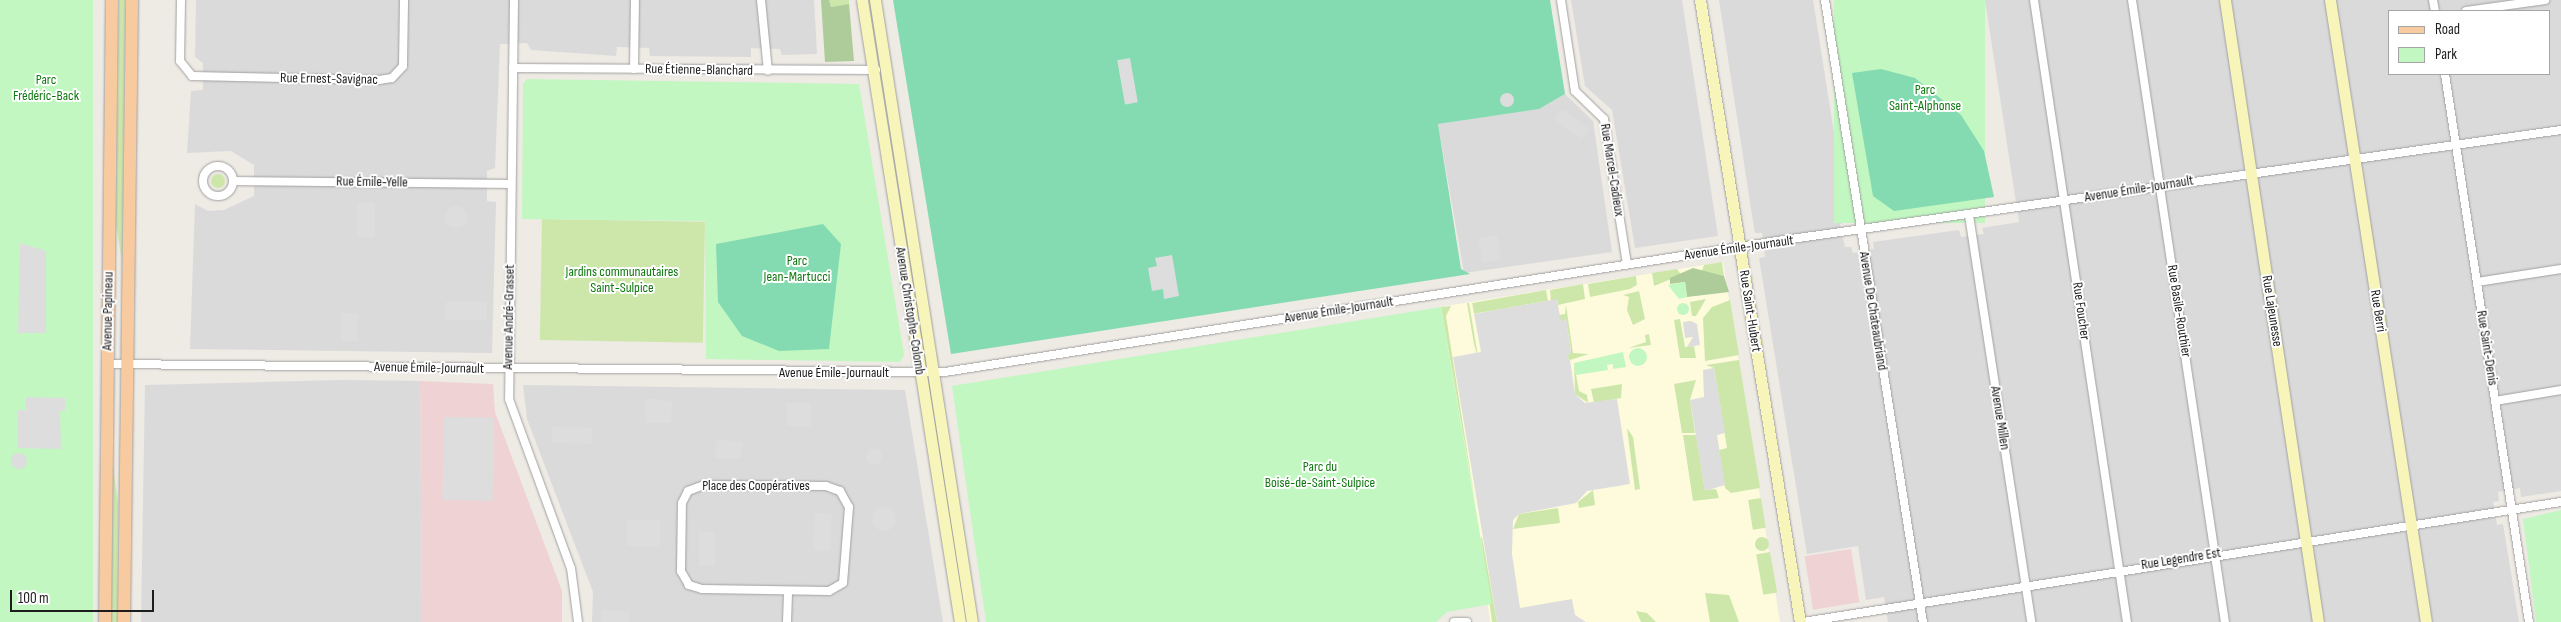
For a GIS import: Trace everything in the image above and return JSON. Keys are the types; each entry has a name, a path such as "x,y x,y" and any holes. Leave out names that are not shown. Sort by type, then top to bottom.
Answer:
{"main road":[{"name":"Avenue Papineau","path":"104,622 112,0"},
{"name":"Avenue Papineau","path":"124,622 132,0"},
{"name":"Avenue Christophe-Colomb","path":"862,0 960,622"},
{"name":"Avenue Christophe-Colomb","path":"874,0 972,622"},
{"name":"Rue Saint-Hubert","path":"1700,0 1801,622"},
{"name":"Rue Lajeunesse","path":"2225,0 2318,622"},
{"name":"Rue Berri","path":"2330,0 2426,622"}],"street":[{"name":"Rue Ernest-Savignac","path":"181,0 180,61 185,72 198,77 389,79 403,63 404,0"},
{"name":"Avenue André-Grasset","path":"514,0 508,369 512,413 571,568 578,622"},
{"path":"634,69 635,0"},
{"path":"761,0 768,71"},
{"name":"Rue Marcel-Cadieux","path":"1561,0 1575,91 1604,119 1627,264"},
{"name":"Avenue De Chateaubriand","path":"1825,0 1860,232 1923,622"},
{"name":"Rue Foucher","path":"2034,0 2127,622"},
{"name":"Rue Basile-Routhier","path":"2132,0 2225,622"},
{"path":"2473,10 2545,0"},
{"name":"Rue Étienne-Blanchard","path":"513,68 768,71 872,71 884,69"},
{"name":"Rue Saint-Denis","path":"2445,75 2530,622"},
{"name":"Avenue Émile-Journault","path":"108,364 932,373 1627,264 1860,232 2064,201 2161,184 2354,158 2455,142 2561,130"},
{"path":"219,165 230,171 233,181 230,191 217,196 207,192 202,182 207,170 219,165"},
{"name":"Rue Émile-Yelle","path":"233,181 511,184"},
{"name":"Avenue Millen","path":"1969,215 2031,622"},
{"path":"2477,282 2561,269"},
{"path":"2495,401 2561,390"},
{"name":"Place des Coopératives","path":"704,485 826,486 842,494 848,506 845,581 830,591 788,591 698,589 687,583 681,571 682,506 688,491 704,485"},
{"name":"Rue Legendre Est","path":"1801,622 2119,569 2561,502"},
{"path":"787,622 788,591"},
{"path":"1454,622 1467,622"}],"shaded area":[{"path":"196,0 814,0 817,54 782,55 780,49 751,48 751,57 650,56 649,48 617,47 616,56 531,50 527,43 500,44 495,168 487,171 487,201 496,202 492,353 190,349 195,204 208,211 224,210 254,196 254,165 231,151 187,153 191,91 203,90 203,63 195,57"},
{"path":"1571,0 1682,0 1718,236 1635,248 1612,110 1585,86"},
{"path":"1719,0 1813,0 1848,221 1840,224 1845,247 1851,247 1853,253 1874,249 1873,242 1959,230 1961,237 1984,234 1982,228 2019,222 1985,0 2561,0 2561,491 2521,497 2520,488 2498,492 2499,501 2493,502 2497,525 2503,524 2519,622 1888,622 1884,597 1866,600 1858,546 1807,554 1759,258 1765,257 1762,233 1755,233"},
{"path":"1130,58 1138,102 1125,105 1117,60"},
{"path":"1507,93 1512,95 1514,100 1512,105 1507,107 1502,105 1500,100 1502,95"},
{"path":"1565,94 1593,121 1612,252 1464,273 1438,124 1539,109"},
{"path":"1562,109 1590,129 1582,140 1554,120"},
{"path":"357,203 375,203 375,237 357,237"},
{"path":"452,206 460,206 467,213 467,221 460,228 452,228 445,221 445,213"},
{"path":"1497,235 1501,260 1482,263 1478,238"},
{"path":"20,243 46,251 46,333 18,333"},
{"path":"1172,255 1179,296 1164,299 1163,289 1152,291 1148,268 1157,266 1155,258"},
{"path":"1723,262 1780,622 1490,622 1441,307"},
{"path":"1557,299 1561,322 1566,318 1571,352 1566,358 1570,360 1575,394 1585,403 1617,399 1630,484 1587,491 1576,503 1519,514 1513,520 1512,554 1520,608 1572,599 1575,615 1586,622 1497,622 1453,357 1481,352 1474,314"},
{"path":"446,302 487,302 487,320 446,320"},
{"path":"341,313 358,313 358,341 341,341"},
{"path":"1691,321 1697,324 1700,345 1687,347 1693,337 1685,338 1683,322"},
{"path":"1714,368 1725,433 1717,435 1725,485 1705,491 1690,400 1704,397 1703,370"},
{"path":"341,380 420,381 422,622 141,622 145,385"},
{"path":"420,381 493,384 495,412 562,591 562,622 422,622"},
{"path":"523,385 905,390 943,622 592,622 593,592 527,419"},
{"path":"26,397 65,398 65,411 60,411 61,449 18,448 18,410 26,410"},
{"path":"646,398 672,401 671,423 646,423"},
{"path":"786,403 811,403 811,426 786,426"},
{"path":"444,417 494,418 493,501 443,500"},
{"path":"552,427 592,428 592,444 552,443"},
{"path":"717,439 742,442 741,458 715,458"},
{"path":"871,449 877,449 882,454 880,463 871,465 866,460 866,454"},
{"path":"16,453 22,453 27,458 25,467 16,469 11,464 11,458"},
{"path":"884,507 889,508 895,514 895,524 889,530 884,531 879,530 873,524 872,519 873,514 879,508"},
{"path":"815,513 832,514 830,551 813,550"},
{"path":"626,520 660,520 660,546 626,546"},
{"path":"699,532 715,532 715,566 699,566"},
{"path":"1851,549 1859,602 1813,610 1805,556"},
{"path":"601,610 629,611 629,622 601,622"}],"green space":[{"name":"Parc Frédéric-Back","path":"0,0 93,0 93,622 0,622"},
{"path":"119,0 125,0 122,263 116,223"},
{"path":"821,0 829,0 831,7 849,4 854,61 825,62"},
{"path":"829,0 849,0 849,4 831,7"},
{"path":"893,0 1550,0 1565,94 1539,109 1438,124 1461,269 1470,274 951,354"},
{"name":"Parc Saint-Alphonse","path":"1834,0 1985,0 1985,223 1834,223"},
{"path":"1881,69 1915,78 1961,115 1984,151 1994,197 1894,211 1873,196 1852,73"},
{"name":"Parc Jean-Martucci","path":"527,79 859,84 904,355 900,362 706,359 705,221 522,219 523,84"},
{"path":"215,174 221,174 225,181 221,188 215,188 211,184 211,178"},
{"name":"Jardins communautaires Saint-Sulpice","path":"542,219 705,222 703,343 540,340"},
{"path":"823,224 841,244 829,349 779,351 742,336 718,302 716,244"},
{"path":"1722,262 1724,276 1702,271 1704,265"},
{"path":"1693,268 1724,276 1729,292 1687,297 1685,282 1670,284 1670,278"},
{"path":"1677,269 1681,275 1654,286 1652,273"},
{"path":"1636,276 1637,285 1630,289 1590,297 1588,284"},
{"path":"1685,282 1687,297 1679,299 1668,285"},
{"path":"1583,284 1585,299 1558,305 1557,300 1551,301 1550,290"},
{"path":"1546,290 1548,301 1474,314 1472,303"},
{"path":"1639,291 1645,319 1633,325 1627,310 1629,297 1623,295"},
{"path":"1706,299 1696,316 1692,316 1690,302"},
{"path":"1730,300 1739,355 1705,361 1703,318 1712,307"},
{"path":"1467,303 1469,303 1479,362 1474,344"},
{"path":"1681,303 1685,303 1689,309 1685,315 1681,315 1677,311 1677,307"},
{"path":"1566,305 1573,353 1589,354 1570,360 1566,358 1571,351 1566,319 1561,322 1559,315 1565,314"},
{"path":"1451,306 1446,316 1476,508 1441,307"},
{"name":"Parc du Boisé-de-Saint-Sulpice","path":"1441,307 1492,604 1447,612 1436,622 986,622 952,386"},
{"path":"1680,319 1685,347 1694,346 1696,358 1680,358 1674,320"},
{"path":"1649,334 1651,345 1628,348 1646,342 1645,335"},
{"path":"1638,348 1644,351 1647,357 1644,363 1638,366 1632,363 1629,357 1632,351"},
{"path":"1623,352 1626,367 1613,369 1613,364 1607,365 1608,370 1576,375 1574,363"},
{"path":"1739,360 1760,488 1731,493 1725,488 1719,450 1727,448 1714,368 1706,365"},
{"path":"1574,363 1579,391 1587,395 1588,403 1575,394"},
{"path":"1696,380 1690,400 1695,433 1682,433 1674,384"},
{"path":"1622,384 1621,398 1594,403 1591,389"},
{"path":"1627,428 1633,437 1640,489 1635,490"},
{"path":"1683,435 1696,435 1705,490 1716,489 1719,498 1693,501"},
{"path":"113,465 118,503 117,622 111,622"},
{"path":"1593,490 1595,505 1579,508 1578,502"},
{"path":"1761,498 1766,528 1753,530 1748,500"},
{"path":"1558,508 1560,523 1513,529 1519,514"},
{"path":"2561,510 2561,622 2536,622 2523,519"},
{"path":"1482,537 1497,622 1492,622"},
{"path":"1762,537 1767,539 1769,544 1767,549 1762,551 1757,549 1755,544 1757,539"},
{"path":"1770,552 1777,592 1763,595 1756,554"},
{"path":"1705,593 1729,595 1739,622 1710,622"},
{"path":"1636,611 1647,613 1656,622 1641,622"}]}
